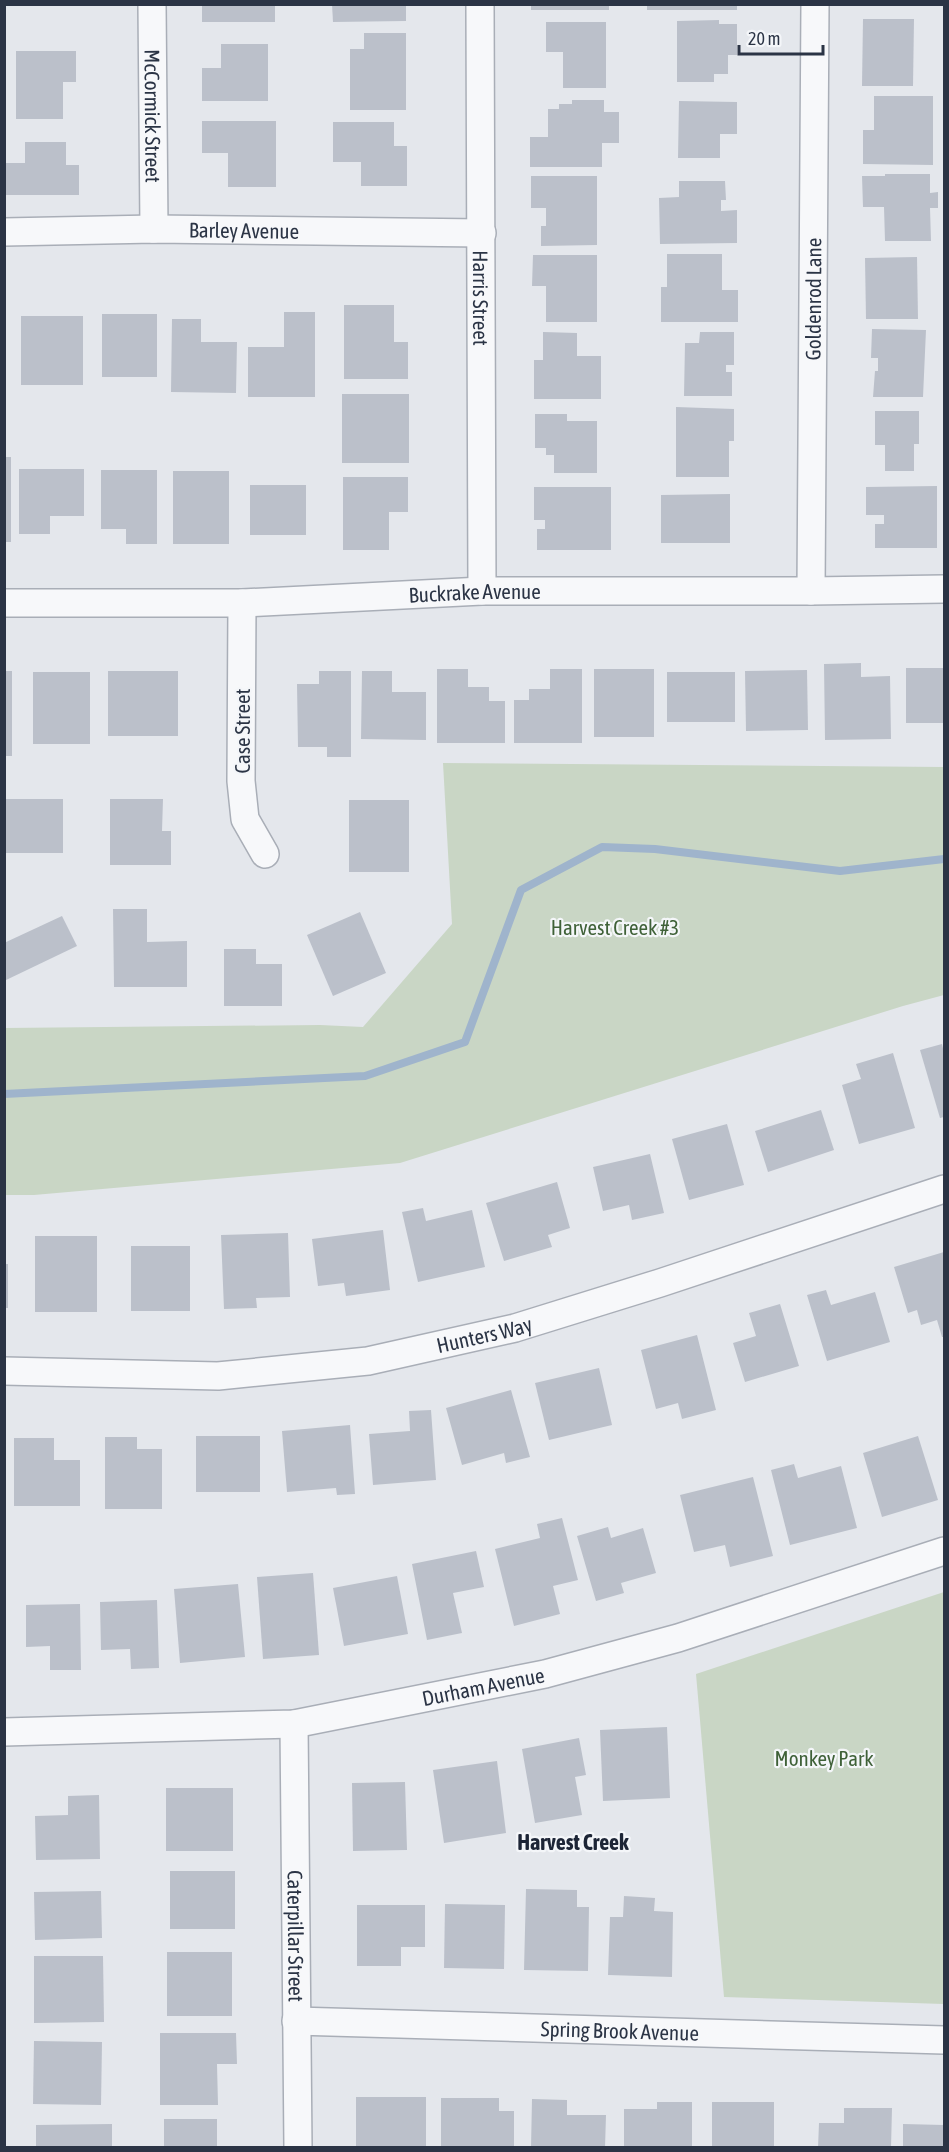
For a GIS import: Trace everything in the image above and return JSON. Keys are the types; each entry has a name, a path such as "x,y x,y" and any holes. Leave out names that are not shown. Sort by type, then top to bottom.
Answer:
{"street":[{"name":"McCormick Street","path":"152,4 154,229"},
{"name":"Harris Street","path":"480,4 482,591"},
{"name":"Goldenrod Lane","path":"811,591 814,4"},
{"name":"Barley Avenue","path":"4,232 154,229 482,233"},
{"name":"Buckrake Avenue","path":"4,603 242,603 482,591 945,589"},
{"name":"Case Street","path":"242,603 241,781 245,819 265,854"},
{"name":"Hunters Way","path":"4,1371 218,1376 368,1360 515,1328 945,1189"},
{"name":"Durham Avenue","path":"4,1732 294,1724 545,1674 678,1638 945,1551"},
{"name":"Caterpillar Street","path":"294,1724 298,2148"},
{"name":"Spring Brook Avenue","path":"296,2021 945,2040"}],"green space":[{"name":"Harvest Creek #3","path":"443,763 944,767 944,995 400,1163 34,1195 5,1195 5,1028 320,1025 363,1027 452,924"},
{"name":"Monkey Park","path":"944,1592 944,2004 724,1997 696,1674"}],"building":[{"path":"202,4 275,4 275,22 202,22"},
{"path":"332,4 406,4 406,21 333,22"},
{"path":"647,4 737,4 737,10 647,10"},
{"path":"531,5 609,5 609,10 531,10"},
{"path":"863,19 914,19 913,86 862,86"},
{"path":"719,20 719,24 737,24 737,55 728,55 728,74 714,74 714,82 677,82 677,21"},
{"path":"546,22 606,22 606,88 563,88 563,52 546,52"},
{"path":"364,33 406,33 406,110 350,110 350,49 364,49"},
{"path":"221,44 268,44 268,101 202,101 202,68 221,68"},
{"path":"16,51 76,51 76,82 63,82 63,119 16,119"},
{"path":"874,96 933,96 933,165 863,164 863,130 874,130"},
{"path":"572,100 604,100 604,112 619,112 619,143 602,143 602,167 530,167 530,137 548,137 548,109 559,109 559,104 572,104"},
{"path":"679,101 737,102 737,134 720,134 720,158 678,158"},
{"path":"202,121 276,121 276,187 228,187 228,153 202,153"},
{"path":"333,122 394,122 394,146 407,146 407,186 361,186 361,162 333,162"},
{"path":"25,142 66,142 66,165 79,165 79,195 4,195 4,163 25,163"},
{"path":"885,174 930,174 930,193 938,192 938,208 930,208 931,241 885,241 884,207 863,207 862,176 885,176"},
{"path":"531,176 597,176 597,245 541,246 541,226 546,226 546,208 531,208"},
{"path":"679,181 725,181 726,200 721,200 721,211 737,210 737,243 660,244 659,198 679,197"},
{"path":"667,254 722,254 722,290 738,290 738,322 661,322 661,287 667,287"},
{"path":"533,255 597,255 597,322 546,322 546,286 532,286"},
{"path":"917,257 918,319 866,319 865,258"},
{"path":"344,305 394,305 394,342 408,342 408,379 344,379"},
{"path":"284,312 315,312 315,397 248,397 248,347 284,347"},
{"path":"102,314 157,314 157,377 102,377"},
{"path":"21,316 83,316 83,385 21,385"},
{"path":"172,319 201,319 201,342 237,342 236,393 171,392"},
{"path":"872,329 926,330 923,397 873,397 878,358 871,358"},
{"path":"543,332 577,333 577,356 601,356 601,399 534,399 534,360 543,360"},
{"path":"700,332 734,332 734,365 726,365 726,372 732,372 732,396 684,396 685,343 699,343"},
{"path":"342,394 409,394 409,463 342,463"},
{"path":"676,407 734,409 734,441 729,441 729,477 676,477"},
{"path":"875,411 919,411 919,444 914,444 914,471 885,471 885,445 875,445"},
{"path":"535,414 567,414 567,421 597,421 597,473 554,473 554,455 546,455 546,448 535,448"},
{"path":"5,457 11,457 11,542 5,542"},
{"path":"19,469 84,469 84,516 50,516 50,534 19,534"},
{"path":"101,470 157,470 157,544 126,544 126,529 101,529"},
{"path":"173,471 229,471 229,544 173,544"},
{"path":"343,477 408,477 408,512 389,512 389,550 343,550"},
{"path":"250,485 306,485 306,535 250,535"},
{"path":"937,486 937,548 875,548 875,524 884,524 884,515 866,515 866,487"},
{"path":"534,487 611,487 611,550 537,550 537,529 545,529 545,520 534,520"},
{"path":"730,494 730,543 661,543 661,495"},
{"path":"861,663 861,677 890,676 891,739 825,740 824,664"},
{"path":"906,668 944,668 944,723 906,723"},
{"path":"437,669 468,669 468,687 489,687 489,701 505,701 505,743 437,743"},
{"path":"550,669 582,669 582,743 514,743 514,700 529,700 529,689 550,689"},
{"path":"594,669 654,669 654,737 594,737"},
{"path":"807,670 808,730 746,731 745,671"},
{"path":"4,671 12,671 12,756 4,756"},
{"path":"108,671 178,671 178,736 108,736"},
{"path":"319,671 351,671 351,757 327,757 327,747 298,747 297,684 319,684"},
{"path":"362,671 392,671 392,692 426,692 426,740 361,739"},
{"path":"33,672 90,672 90,744 33,744"},
{"path":"667,672 735,672 735,722 667,722"},
{"path":"4,799 63,799 63,853 4,853"},
{"path":"110,799 163,799 162,831 171,831 171,865 110,865"},
{"path":"349,800 409,800 409,872 349,872"},
{"path":"113,909 147,909 147,942 187,941 187,987 114,987"},
{"path":"360,912 386,973 333,996 307,935"},
{"path":"62,916 77,946 4,981 4,943"},
{"path":"224,949 256,949 256,964 282,964 282,1006 224,1006"},
{"path":"942,1044 944,1117 940,1118 920,1050"},
{"path":"893,1053 915,1128 859,1144 842,1085 861,1079 856,1064"},
{"path":"821,1110 834,1150 768,1172 755,1131"},
{"path":"727,1124 744,1185 689,1200 672,1139"},
{"path":"650,1154 664,1213 632,1220 629,1205 603,1211 593,1167"},
{"path":"557,1182 570,1228 548,1235 552,1247 504,1261 486,1203"},
{"path":"423,1208 426,1221 472,1210 485,1267 418,1282 402,1212"},
{"path":"383,1230 390,1290 346,1296 344,1283 318,1286 312,1239"},
{"path":"288,1233 290,1297 256,1298 257,1308 224,1309 221,1235"},
{"path":"35,1236 97,1236 97,1312 35,1312"},
{"path":"131,1246 190,1246 190,1311 131,1311"},
{"path":"944,1252 944,1337 942,1337 937,1320 921,1325 917,1310 908,1313 894,1267"},
{"path":"4,1264 8,1264 8,1308 4,1308"},
{"path":"826,1290 831,1305 875,1292 890,1342 827,1361 807,1295"},
{"path":"780,1304 799,1366 745,1382 733,1343 756,1336 749,1313"},
{"path":"697,1335 716,1410 682,1419 678,1403 656,1409 641,1350"},
{"path":"599,1368 612,1425 549,1440 535,1383"},
{"path":"511,1390 530,1457 506,1463 504,1453 462,1465 446,1408"},
{"path":"431,1410 436,1480 373,1485 369,1434 410,1431 409,1411"},
{"path":"350,1425 355,1494 337,1495 336,1488 287,1492 282,1431"},
{"path":"196,1436 260,1436 260,1492 196,1492"},
{"path":"918,1436 938,1500 882,1517 863,1453"},
{"path":"105,1437 137,1437 137,1449 162,1449 162,1509 105,1509"},
{"path":"14,1438 54,1438 54,1460 80,1460 80,1506 14,1506"},
{"path":"794,1464 798,1478 841,1466 857,1528 790,1545 771,1470"},
{"path":"753,1477 773,1556 730,1567 725,1545 694,1552 680,1495"},
{"path":"562,1518 578,1580 553,1586 560,1614 514,1626 495,1549 540,1538 537,1524"},
{"path":"608,1527 611,1538 643,1528 656,1573 621,1583 624,1593 596,1601 577,1536"},
{"path":"476,1551 484,1587 453,1593 462,1633 427,1640 412,1564"},
{"path":"313,1573 319,1655 263,1659 257,1577"},
{"path":"397,1576 408,1634 344,1646 333,1588"},
{"path":"238,1584 245,1657 180,1663 174,1589"},
{"path":"157,1600 159,1668 131,1669 130,1649 101,1650 100,1602"},
{"path":"80,1604 81,1670 50,1670 50,1646 26,1647 26,1605"},
{"path":"667,1727 670,1798 603,1801 600,1730"},
{"path":"579,1738 586,1775 575,1777 582,1815 535,1823 522,1749"},
{"path":"497,1761 506,1833 444,1843 433,1770"},
{"path":"405,1782 407,1850 353,1851 352,1783"},
{"path":"166,1788 233,1788 233,1851 166,1851"},
{"path":"99,1795 100,1859 36,1860 35,1816 68,1815 68,1796"},
{"path":"170,1871 235,1871 235,1929 170,1929"},
{"path":"526,1889 577,1890 577,1907 589,1907 588,1971 524,1970"},
{"path":"101,1891 102,1938 35,1940 34,1892"},
{"path":"624,1896 655,1898 654,1911 673,1912 672,1977 608,1975 610,1917 623,1917"},
{"path":"445,1904 505,1905 504,1969 444,1968"},
{"path":"357,1905 425,1905 425,1947 401,1947 401,1966 357,1966"},
{"path":"167,1952 232,1952 232,2016 167,2016"},
{"path":"34,1956 103,1956 104,2022 34,2023"},
{"path":"160,2033 236,2033 237,2064 217,2064 218,2105 160,2105"},
{"path":"34,2041 102,2042 101,2105 33,2104"},
{"path":"356,2097 426,2097 426,2148 356,2148"},
{"path":"441,2098 499,2098 499,2111 514,2111 514,2148 441,2148"},
{"path":"532,2099 567,2100 567,2115 606,2115 605,2148 531,2148"},
{"path":"657,2102 692,2102 692,2148 624,2148 624,2109 657,2109"},
{"path":"712,2102 774,2102 774,2148 712,2148"},
{"path":"844,2108 892,2108 891,2148 818,2148 819,2123 844,2123"},
{"path":"164,2119 217,2119 217,2148 164,2148"},
{"path":"112,2124 112,2148 36,2148 36,2125"},
{"path":"903,2124 944,2125 944,2148 903,2148"}],"waterway":[{"path":"4,1094 365,1076 465,1042 521,890 602,847 655,849 840,871 944,859"}],"district":[{"name":"Harvest Creek","path":"573,1842"}]}
